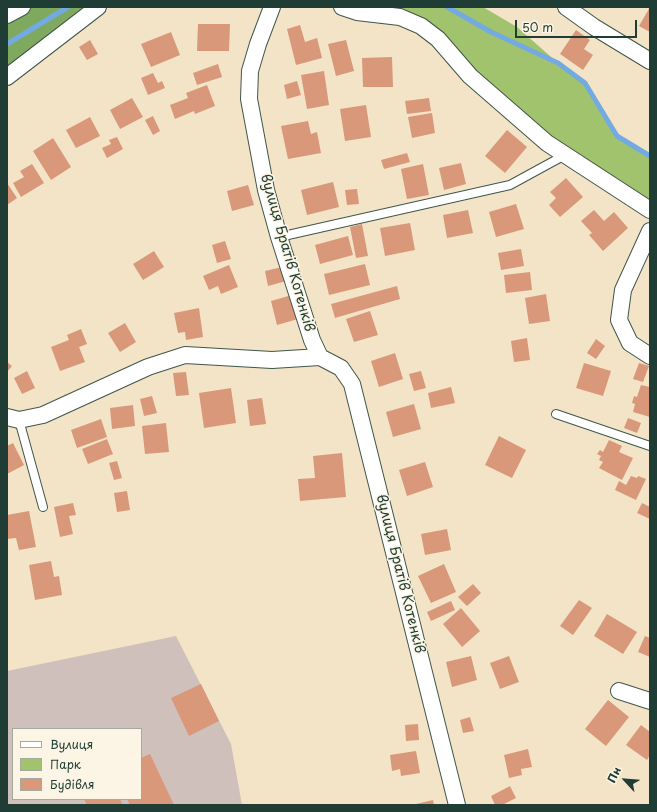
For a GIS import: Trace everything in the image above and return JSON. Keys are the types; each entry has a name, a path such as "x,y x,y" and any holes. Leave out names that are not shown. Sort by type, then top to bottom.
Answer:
{"street":[{"path":"7,16 22,7"},
{"path":"7,76 93,9 98,7"},
{"name":"вулиця Братів Котенків","path":"272,7 258,44 250,71 249,99 266,190 279,237 312,340 320,357 341,368 352,384 457,805"},
{"path":"342,7 357,12 400,17 421,26 438,39 470,76 547,143 650,210"},
{"path":"566,7 594,27 650,61"},
{"path":"650,231 623,290 620,320 630,343 650,356"},
{"path":"13,419 43,415 148,367 185,355 272,360 320,357"},
{"path":"619,691 650,701"}],"lane":[{"path":"279,237 510,185 565,155"},
{"path":"556,414 650,446"},
{"path":"13,419 43,507"}],"shaded area":[{"path":"176,636 231,744 242,805 7,805 7,671"}],"green space":[{"path":"22,7 98,7 7,77 7,15"},
{"path":"342,7 483,7 517,27 558,63 585,83 617,136 650,156 650,211 547,143 421,26"}],"building":[{"path":"650,7 650,32 639,26"},
{"path":"198,24 230,24 229,51 197,51"},
{"path":"300,25 305,42 317,38 322,58 296,65 287,29"},
{"path":"576,30 590,40 584,49 593,55 583,70 560,54"},
{"path":"171,32 180,55 151,67 141,44"},
{"path":"90,40 98,54 87,60 79,47"},
{"path":"346,40 354,71 336,76 328,44"},
{"path":"392,57 393,87 363,87 362,58"},
{"path":"218,64 222,77 197,85 193,73"},
{"path":"324,71 329,105 307,109 301,75"},
{"path":"153,73 158,83 162,81 165,88 148,95 141,78"},
{"path":"297,81 301,95 287,99 284,85"},
{"path":"207,85 215,106 195,114 194,111 175,119 170,105 188,98 186,93"},
{"path":"132,98 143,117 120,129 110,110"},
{"path":"429,98 431,111 407,114 405,101"},
{"path":"366,105 371,137 345,141 340,109"},
{"path":"432,113 435,133 412,138 408,117"},
{"path":"153,116 160,131 153,135 145,120"},
{"path":"90,117 100,136 76,148 66,130"},
{"path":"308,121 311,134 317,132 321,153 288,159 281,126"},
{"path":"507,130 527,147 505,173 485,156"},
{"path":"117,137 123,149 107,158 102,148 111,144 109,140"},
{"path":"53,138 71,167 51,180 33,151"},
{"path":"407,153 410,162 384,169 381,160"},
{"path":"461,163 466,184 444,190 439,168"},
{"path":"32,164 44,183 21,197 13,183 24,177 20,171"},
{"path":"423,164 429,195 407,199 401,169"},
{"path":"566,178 583,197 560,217 549,205 556,198 550,192"},
{"path":"333,182 339,207 307,215 301,190"},
{"path":"7,183 17,198 7,205"},
{"path":"248,185 254,205 232,211 227,191"},
{"path":"357,189 359,204 347,205 345,190"},
{"path":"516,204 524,229 496,237 489,212"},
{"path":"468,210 473,233 447,238 443,215"},
{"path":"594,210 604,221 614,212 628,228 603,251 589,235 592,233 581,221"},
{"path":"410,223 415,250 385,256 380,228"},
{"path":"362,224 368,256 356,258 350,227"},
{"path":"348,236 353,255 320,264 315,245"},
{"path":"225,241 231,259 217,263 212,245"},
{"path":"521,249 524,266 501,270 498,253"},
{"path":"154,251 164,267 143,280 133,264"},
{"path":"365,264 370,285 329,295 324,274"},
{"path":"229,265 238,287 221,294 218,286 209,290 203,276"},
{"path":"282,267 286,281 268,286 265,271"},
{"path":"530,272 532,290 506,293 504,275"},
{"path":"397,286 400,299 335,318 331,304"},
{"path":"546,294 550,321 529,324 525,298"},
{"path":"292,295 298,319 277,325 271,301"},
{"path":"199,308 203,337 186,340 185,332 178,333 174,313"},
{"path":"370,311 378,335 354,342 346,319"},
{"path":"125,323 136,342 120,352 108,333"},
{"path":"81,329 87,344 79,347 85,362 60,371 51,347 69,340 67,335"},
{"path":"527,338 530,360 514,362 511,341"},
{"path":"596,339 605,346 596,359 587,353"},
{"path":"395,353 403,379 379,387 371,361"},
{"path":"7,362 12,366 7,372"},
{"path":"584,363 611,371 603,396 576,388"},
{"path":"639,363 649,366 643,382 633,379"},
{"path":"27,371 35,388 22,394 14,378"},
{"path":"421,371 426,388 414,391 409,374"},
{"path":"186,372 189,395 176,396 173,373"},
{"path":"641,385 650,387 650,417 633,412 635,404 632,403 634,396 637,397"},
{"path":"451,387 455,403 431,408 428,393"},
{"path":"231,388 236,423 204,428 199,393"},
{"path":"152,396 157,413 144,416 140,399"},
{"path":"262,398 266,424 250,426 247,400"},
{"path":"414,404 421,429 393,437 386,412"},
{"path":"133,405 135,426 112,429 110,408"},
{"path":"628,418 641,423 637,433 624,428"},
{"path":"101,419 107,437 77,448 71,430"},
{"path":"166,423 169,452 145,454 142,426"},
{"path":"499,436 526,450 512,478 485,465"},
{"path":"107,439 113,454 88,464 82,449"},
{"path":"609,440 622,446 619,452 633,458 622,480 599,468 603,462 599,460 601,456 597,454 600,450 603,452"},
{"path":"13,443 24,465 7,474 7,446"},
{"path":"342,453 346,497 300,501 298,479 315,478 313,456"},
{"path":"117,461 122,478 114,480 109,463"},
{"path":"425,462 433,487 407,496 399,470"},
{"path":"631,476 637,478 638,476 646,479 636,500 615,490 619,481 626,485"},
{"path":"127,491 130,510 117,512 114,493"},
{"path":"73,503 76,515 69,516 73,534 60,537 54,507"},
{"path":"642,503 650,507 650,519 637,513"},
{"path":"29,511 36,547 19,550 16,538 7,539 7,515"},
{"path":"447,529 451,550 425,555 421,534"},
{"path":"51,561 54,577 59,576 62,595 35,600 29,565"},
{"path":"444,564 456,592 431,603 418,576"},
{"path":"473,584 481,593 467,606 458,597"},
{"path":"579,600 592,608 573,635 560,626"},
{"path":"451,601 455,610 431,621 427,612"},
{"path":"461,608 480,631 462,647 443,624"},
{"path":"607,614 637,632 623,654 594,636"},
{"path":"645,636 650,638 650,657 638,652"},
{"path":"471,656 477,680 452,687 446,662"},
{"path":"509,656 519,682 500,689 490,663"},
{"path":"201,684 219,721 189,736 171,698"},
{"path":"608,700 629,717 606,746 585,729"},
{"path":"470,717 474,731 463,733 460,720"},
{"path":"418,724 419,740 406,741 405,725"},
{"path":"641,725 650,732 650,755 647,760 626,745"},
{"path":"528,749 532,767 521,769 522,775 509,778 504,755"},
{"path":"416,751 420,773 401,776 400,769 392,771 390,755"},
{"path":"150,754 174,805 130,805 128,800 142,800 142,758"},
{"path":"510,786 516,798 502,805 495,805 491,796"},
{"path":"84,800 120,800 123,805 87,805"},
{"path":"433,800 434,805 416,805 416,804"}],"waterway":[{"path":"7,44 68,7"},
{"path":"447,7 491,32 558,63 585,83 617,136 650,156"}]}
